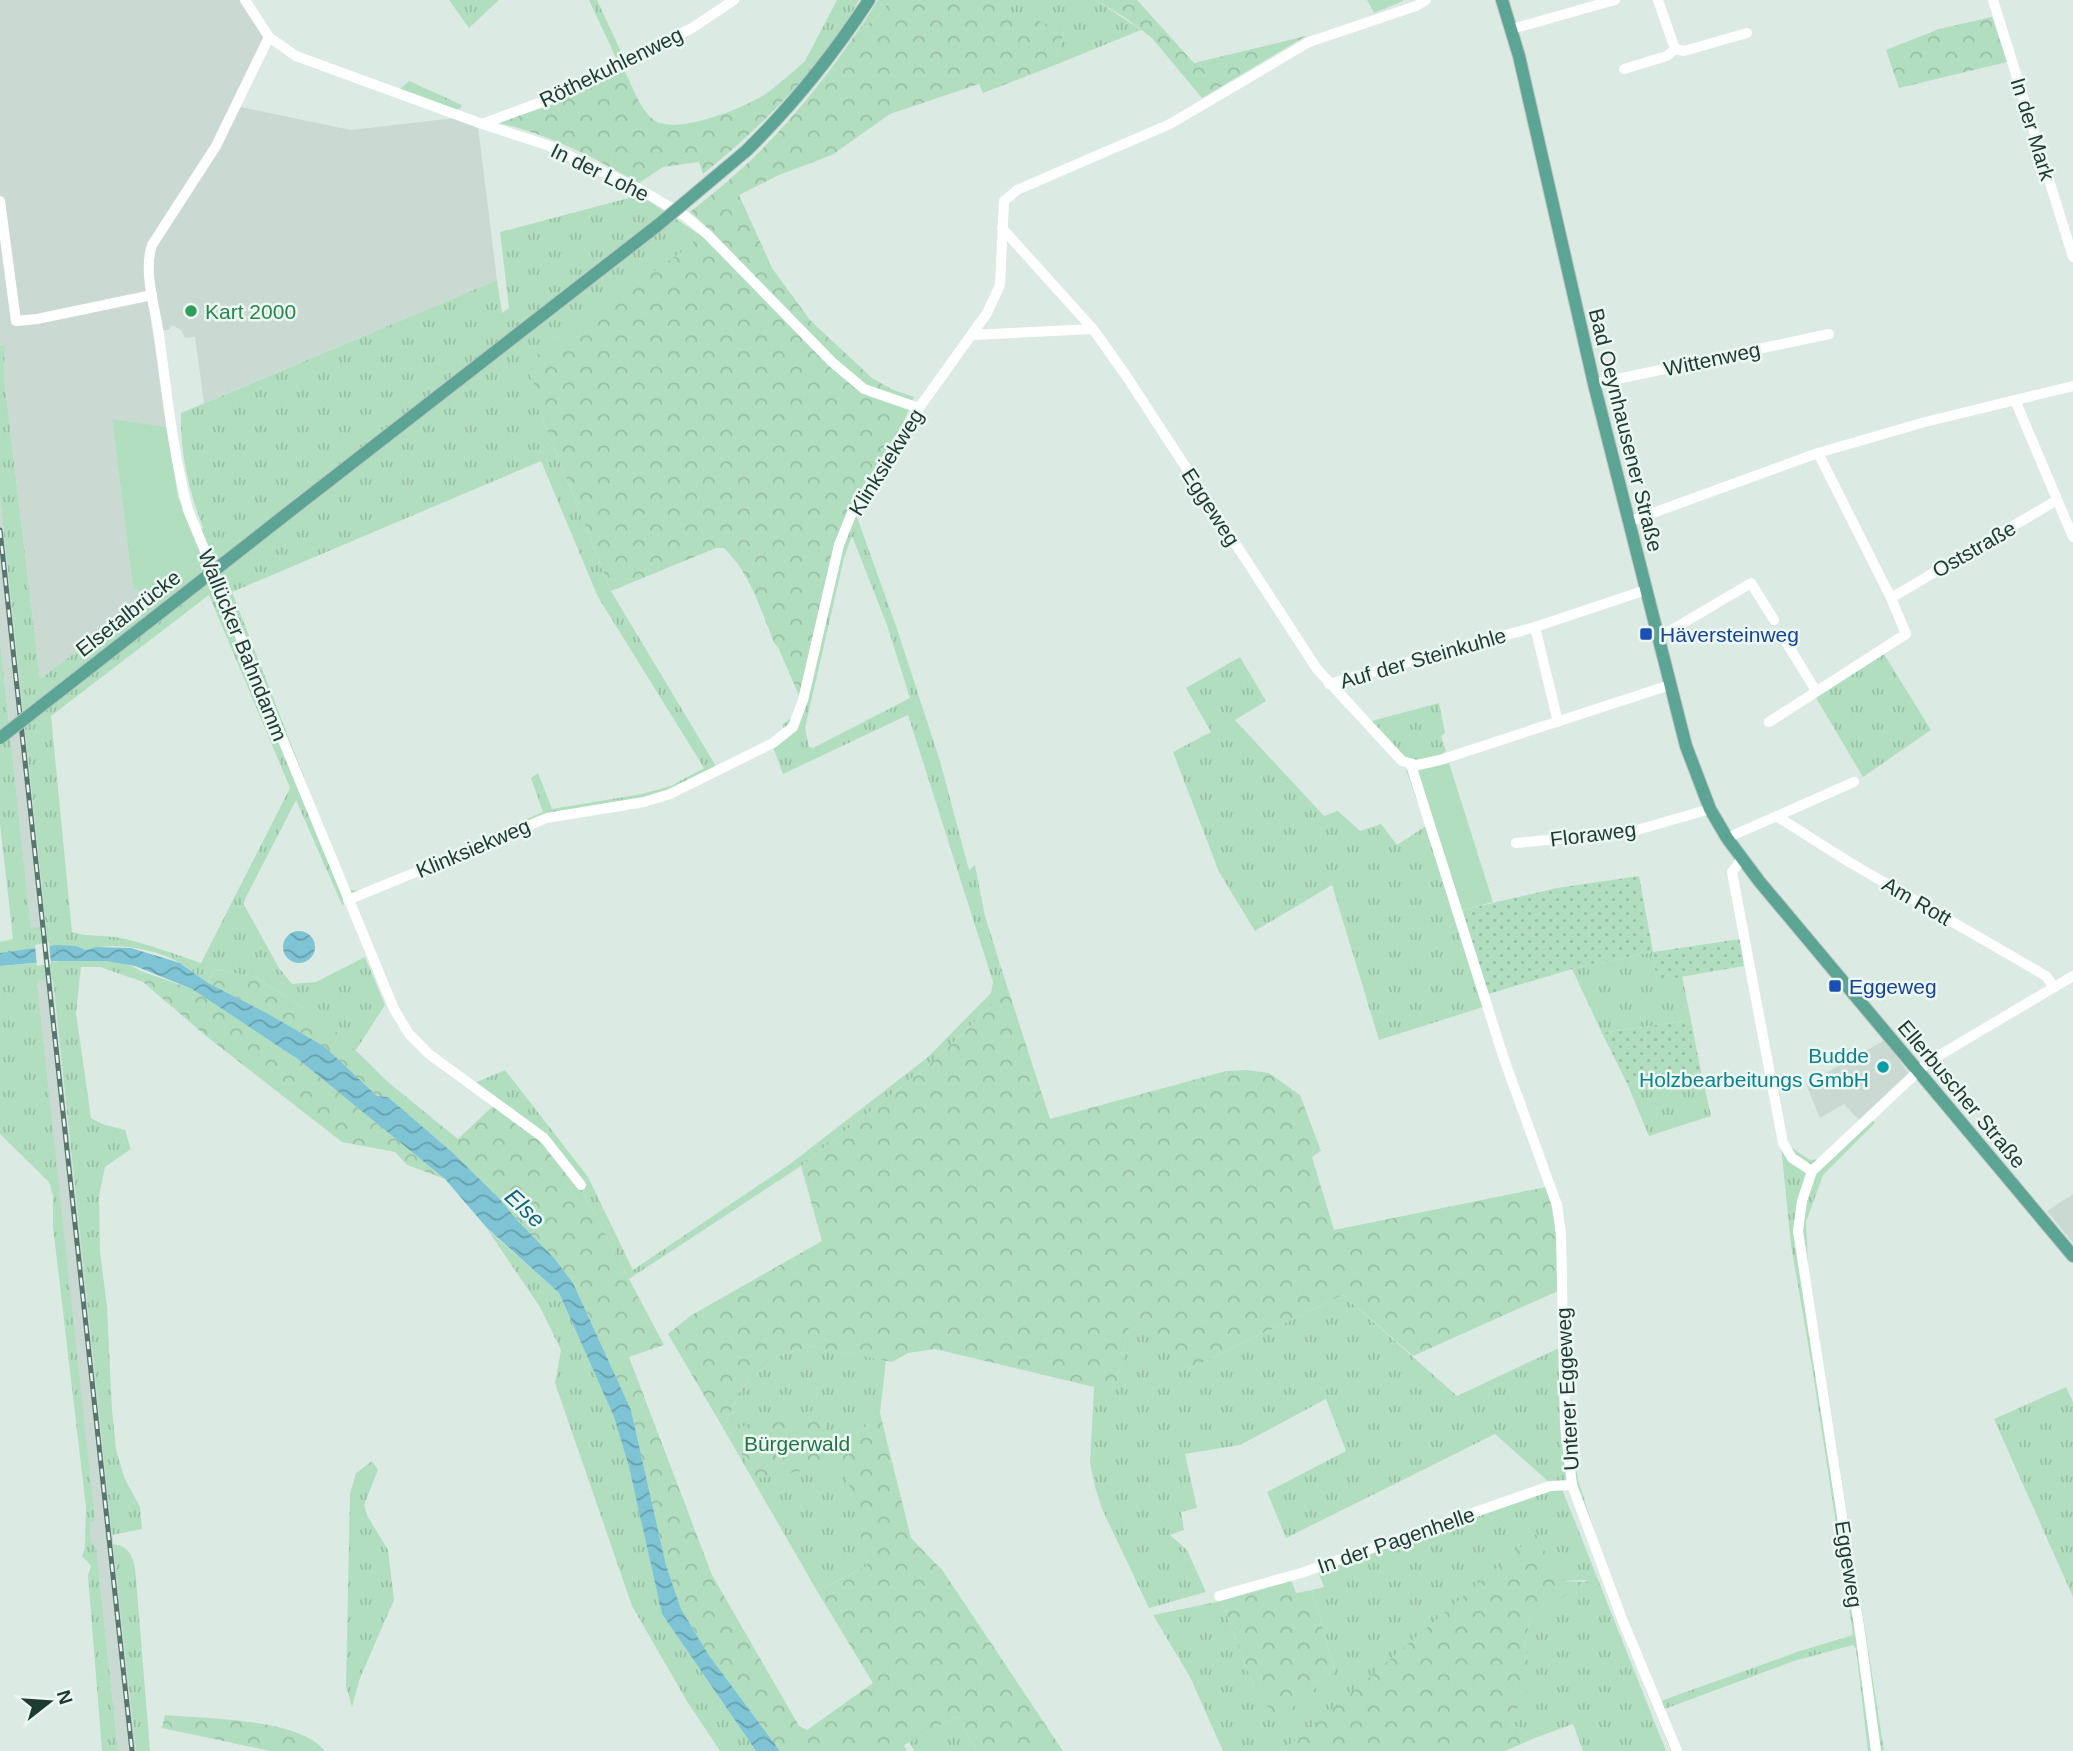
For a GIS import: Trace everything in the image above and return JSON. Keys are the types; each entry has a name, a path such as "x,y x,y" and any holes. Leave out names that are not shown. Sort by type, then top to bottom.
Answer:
{"main road":[{"name":"Elsetalbrücke","path":"0,738 658,225 746,151 819,71 869,0"},
{"name":"Bad Oeynhausener Straße","path":"1503,0 1594,384 1686,746 1710,809 1742,859"},
{"name":"Ellerbuscher Straße","path":"1742,859 2073,1256"}],"street":[{"name":"In der Lohe","path":"245,0 269,37 296,56 547,145 641,190 685,216 708,235 840,369 864,389 919,408"},
{"name":"Röthekuhlenweg","path":"482,124 555,97 692,28 734,0"},
{"name":"Klinksiekweg","path":"348,900 547,818 644,802 670,794 773,743 793,727 803,700 839,545 851,515 919,408 987,313 1000,285 1004,201 1017,190 1170,124 1308,42 1416,6 1426,0"},
{"path":"1512,30 1615,0"},
{"path":"1658,0 1675,49"},
{"name":"In der Mark","path":"1993,0 2073,257"},
{"path":"1675,49 1684,51 1747,33"},
{"name":"Wallücker Bahndamm","path":"269,37 216,146 152,245 149,254 152,295 179,475 188,510 394,1009 409,1034 429,1055 544,1138 581,1185"},
{"path":"1624,69 1667,56 1675,49"},
{"path":"0,201 16,321 152,295"},
{"name":"Eggeweg","path":"1002,228 1093,329 1329,684"},
{"path":"972,335 1093,329"},
{"name":"Wittenweg","path":"1594,384 1829,334"},
{"path":"1628,522 1818,453 2073,386"},
{"path":"2015,400 2073,537"},
{"path":"1769,722 1906,634 1891,598 1818,453"},
{"name":"Oststraße","path":"1891,598 2057,500"},
{"path":"1658,638 1751,583 1774,620"},
{"name":"Auf der Steinkuhle","path":"1411,765 1399,759 1329,684 1535,627 1646,590"},
{"name":"Auf der Steinkuhle","path":"1535,627 1558,722"},
{"path":"1786,642 1816,691"},
{"path":"1411,765 1440,760 1670,685"},
{"name":"Unterer Eggeweg","path":"1411,765 1504,1059 1557,1205 1565,1426 1572,1485 1622,1619 1677,1751"},
{"path":"1727,838 1854,782"},
{"name":"Floraweg","path":"1516,843 1630,832 1710,809"},
{"name":"Am Rott","path":"1778,817 1849,862 2046,976 2054,987"},
{"path":"1742,859 1732,873 1783,1143 1792,1158 1812,1171"},
{"name":"Eggeweg","path":"1876,1751 1798,1231 1802,1201 1812,1171 1928,1062 2073,976"},
{"name":"In der Pagenhelle","path":"1219,1597 1301,1573 1549,1486 1572,1485"}],"shaded area":[{"path":"0,0 242,0 263,32 263,38 231,105 351,130 455,118 478,127 497,280 204,403 195,337 185,338 181,330 172,325 169,330 160,330 156,305 150,315 167,427 112,420 133,589 155,593 40,679 4,378 5,345 0,346"},
{"path":"0,496 46,926 31,929 0,641"},
{"path":"52,979 136,1751 118,1751 96,1546 91,1543 90,1523 94,1521 37,981"},
{"path":"1885,1040 1909,1074 1860,1121 1844,1104 1820,1118 1806,1084"},
{"path":"2073,1194 2073,1243 2047,1211"}],"green space":[{"path":"449,0 499,0 469,28"},
{"path":"589,0 597,0 623,56 617,60"},
{"path":"837,0 859,0 844,26 812,68 805,61"},
{"path":"878,0 891,0 869,26 862,25"},
{"path":"891,0 1002,0 1000,14 1035,19 1064,32 1055,65 983,93 979,84 890,114 832,155 779,175 739,195 772,268 810,320 872,378 891,389 914,397 902,426 846,515 834,545 801,700 748,580 724,548 716,548 611,591 538,407 530,360 691,245 697,233 706,226 690,212 734,176 774,137 820,82 862,25 869,26"},
{"path":"1002,0 1096,0 1141,30 1055,65 1064,32 999,14"},
{"path":"1096,0 1137,0 1194,63 1306,36 1202,98 1151,37"},
{"path":"1367,0 1403,0 1403,1 1374,13"},
{"path":"1992,17 2007,62 1899,88 1886,50 1939,29"},
{"path":"805,61 812,68 787,97 747,137 703,174 699,162 663,167 639,183 554,140 498,123 557,103 623,68 640,103 654,120 664,124 694,122 728,112 757,99"},
{"path":"409,81 462,105 460,109 400,89"},
{"path":"640,195 697,233 691,245 538,407 611,591 720,773 670,796 547,819 342,905 296,800 243,903 279,968 292,984 316,982 365,957 385,1005 356,1050 302,1007 255,977 215,969 208,983 172,959 135,948 108,946 86,950 76,946 0,953 0,942 13,939 0,824 0,641 31,928 46,926 0,496 0,346 5,345 4,378 40,679 200,559 194,535 203,528 186,472 181,413 497,280 502,313 509,308 500,232","holes":["541,461 598,597 704,768 671,786 642,794 552,809 538,773 531,778 543,812 359,891 351,890 346,885 232,592","209,595 290,788 201,963 131,940 72,932 51,716"]},
{"path":"112,419 167,427 178,497 201,559 155,593 133,589"},
{"path":"852,503 940,761 969,870 975,865 985,916 999,961 1001,983 998,997 935,1060 801,1166 629,1279 580,1186 472,1084 505,1070 588,1177 633,1270 790,1164 928,1057 991,993 993,982 908,715 783,774 773,747 787,736 782,725 794,716 801,700 834,545","holes":["852,536 887,625 910,698 813,748 809,747 805,728 844,558"]},
{"path":"1884,654 1931,730 1863,777 1815,696"},
{"path":"1240,657 1266,701 1235,720 1324,816 1338,811 1360,831 1381,824 1397,845 1426,826 1406,770 1420,770 1418,775 1507,1056 1555,1188 1564,1262 1570,1428 1578,1480 1602,1555 1658,1702 1853,1635 1791,1245 1781,1146 1792,1148 1810,1160 1818,1159 1867,1114 1875,1123 1823,1175 1806,1222 1808,1264 1884,1751 1868,1751 1856,1649 1853,1645 1794,1661 1662,1710 1682,1751 1671,1751 1618,1621 1567,1482 1550,1483 1495,1434 1286,1538 1267,1492 1346,1451 1326,1399 1240,1445 1185,1454 1197,1508 1181,1512 1184,1530 1170,1535 1187,1550 1206,1592 1149,1608 1102,1509 1090,1463 1094,1387 1117,1381 1132,1312 1189,1369 1343,1295 1457,1396 1559,1348 1557,1235 1553,1206 1483,1007 1379,1040 1332,885 1255,931 1219,872 1173,752 1211,732 1186,688"},
{"path":"1439,703 1445,733 1441,736 1446,751 1432,759 1406,760 1368,722"},
{"path":"1449,763 1493,902 1462,910 1418,775 1420,770"},
{"path":"1639,876 1653,952 1740,939 1744,966 1657,981 1652,952 1572,969 1489,994 1462,910 1557,888"},
{"path":"1652,952 1657,980 1682,976 1691,1020 1602,1033 1572,969"},
{"path":"73,960 125,964 141,971 143,982 100,967 81,967 76,1013 91,1118 125,1130 131,1149 105,1167 99,1196 100,1252 107,1306 116,1449 124,1477 140,1507 142,1529 112,1535 53,980 37,981 95,1521 90,1523 91,1543 96,1546 118,1751 102,1751 88,1575 91,1566 82,1556 85,1547 86,1507 53,1227 53,1195 49,1182 0,1134 0,966"},
{"path":"999,961 1050,1119 1226,1071 1269,1073 1300,1095 1321,1151 1312,1157 1334,1230 1546,1187 1555,1225 1558,1291 1413,1356 1343,1295 1189,1369 1132,1313 1117,1382 1094,1387 935,1349 908,1353 892,1362 812,1346 775,1357 741,1390 723,1428 668,1334 690,1316 822,1241 801,1166 935,1060 992,1005 1000,984"},
{"path":"215,969 255,977 302,1007 340,1035 388,1082 458,1139 494,1105 543,1143 580,1186 664,1345 629,1357 712,1575 799,1726 807,1730 873,1683 817,1591 867,1566 839,1440 844,1435 860,1432 880,1413 911,1538 943,1571 1063,1751 977,1751 957,1716 904,1745 907,1751 780,1751 708,1654 681,1609 666,1565 631,1410 573,1283 555,1259 498,1197 452,1152 388,1097 377,1096 324,1047 265,1012 208,983"},
{"path":"141,971 192,989 299,1060 445,1179 407,1165 395,1152 342,1142 206,1036 143,982"},
{"path":"1691,1020 1701,1072 1627,1083 1602,1033"},
{"path":"1701,1072 1711,1116 1649,1136 1627,1083"},
{"path":"487,1229 559,1293 614,1417 629,1466 662,1614 756,1751 720,1751 688,1703 632,1606 555,1383 561,1350 540,1307"},
{"path":"812,1346 886,1360 880,1413 860,1432 844,1435 867,1566 817,1591 723,1428 741,1390 775,1357"},
{"path":"2066,1387 2073,1402 2073,1597 1994,1419"},
{"name":"Bürgerwald","path":"820,1409 836,1465 754,1479 730,1429"},
{"path":"372,1461 378,1470 364,1505 368,1517 388,1550 394,1600 360,1678 352,1707 346,1686 350,1494 356,1473"},
{"path":"1562,1489 1666,1751 1583,1751 1573,1724 1535,1738 1509,1722 1531,1683 1525,1647 1530,1616 1587,1580 1560,1581 1280,1751 1223,1751 1190,1677 1153,1615 1221,1601 1256,1692 1335,1672 1312,1590 1324,1587 1318,1571 1546,1490"},
{"path":"1536,1534 1560,1581 1589,1582 1530,1616 1525,1647 1532,1683 1509,1722 1535,1738 1505,1751 1280,1751 1301,1736"},
{"path":"113,1544 128,1551 135,1567 150,1751 136,1751"},
{"path":"1291,1580 1296,1593 1312,1590 1335,1672 1278,1720 1256,1692 1221,1601"},
{"path":"165,1715 227,1719 274,1726 312,1740 325,1751 270,1751 162,1728"},
{"path":"957,1716 977,1751 914,1751 909,1742"}],"water":[{"path":"299,931 311,935 315,947 311,959 299,963 287,959 283,947 287,935"},
{"path":"57,945 76,946 86,950 96,947 131,948 180,963 208,983 325,1047 377,1096 388,1097 452,1152 555,1259 573,1283 631,1410 666,1565 681,1609 708,1654 780,1751 756,1751 662,1614 629,1467 614,1417 559,1293 487,1228 445,1179 299,1060 192,989 135,966 106,961 55,961 0,966 0,953"}],"pier":[{"path":"49,942 51,964 37,966 35,945"}],"railway":[{"path":"0,530 132,1751"}],"place":[{"name":"Kart 2000","path":"191,311"},
{"name":"Häversteinweg","path":"1646,634"},
{"name":"Eggeweg","path":"1835,986"},
{"name":"Budde Holzbearbeitungs GmbH","path":"1883,1067"}],"water label":[{"name":"Else","path":"525,1208"}]}
